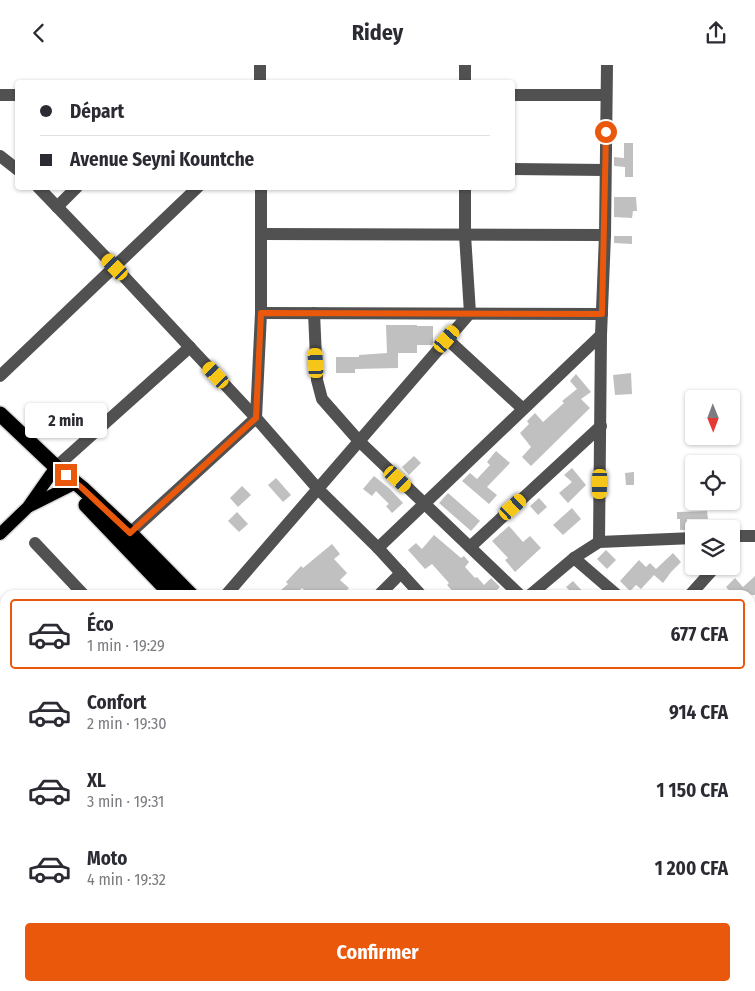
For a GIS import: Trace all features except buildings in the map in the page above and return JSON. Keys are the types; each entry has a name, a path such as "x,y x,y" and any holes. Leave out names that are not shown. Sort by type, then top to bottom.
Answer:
{"highway":[{"path":"0,414 56,467 167,590"},
{"path":"72,484 130,533 186,590"}],"main road":[{"path":"0,534 28,507 56,467"},
{"path":"28,507 72,484"}],"street":[{"path":"260,65 260,80"},
{"path":"464,80 465,65"},
{"path":"599,542 607,65"},
{"path":"0,95 15,95"},
{"path":"515,95 606,95"},
{"path":"0,156 15,168"},
{"path":"515,169 605,170"},
{"path":"41,190 256,418 318,489 378,548 416,590"},
{"path":"56,207 74,190"},
{"path":"0,376 195,190"},
{"path":"130,533 256,418 261,313 261,190"},
{"path":"230,590 470,313 465,235 465,190"},
{"path":"261,234 604,235"},
{"path":"261,313 602,314"},
{"path":"314,313 317,380 322,399 359,441 515,590"},
{"path":"378,548 601,335"},
{"path":"447,339 523,409"},
{"path":"56,467 190,347"},
{"path":"470,547 601,426"},
{"path":"740,536 755,535"},
{"path":"536,590 574,558 599,542 685,538"},
{"path":"35,543 79,590"},
{"path":"574,558 611,590"},
{"path":"384,590 401,573"},
{"path":"694,590 708,575"}],"route":[{"path":"66,475 130,533 256,418 261,313 602,314 606,132"}]}
